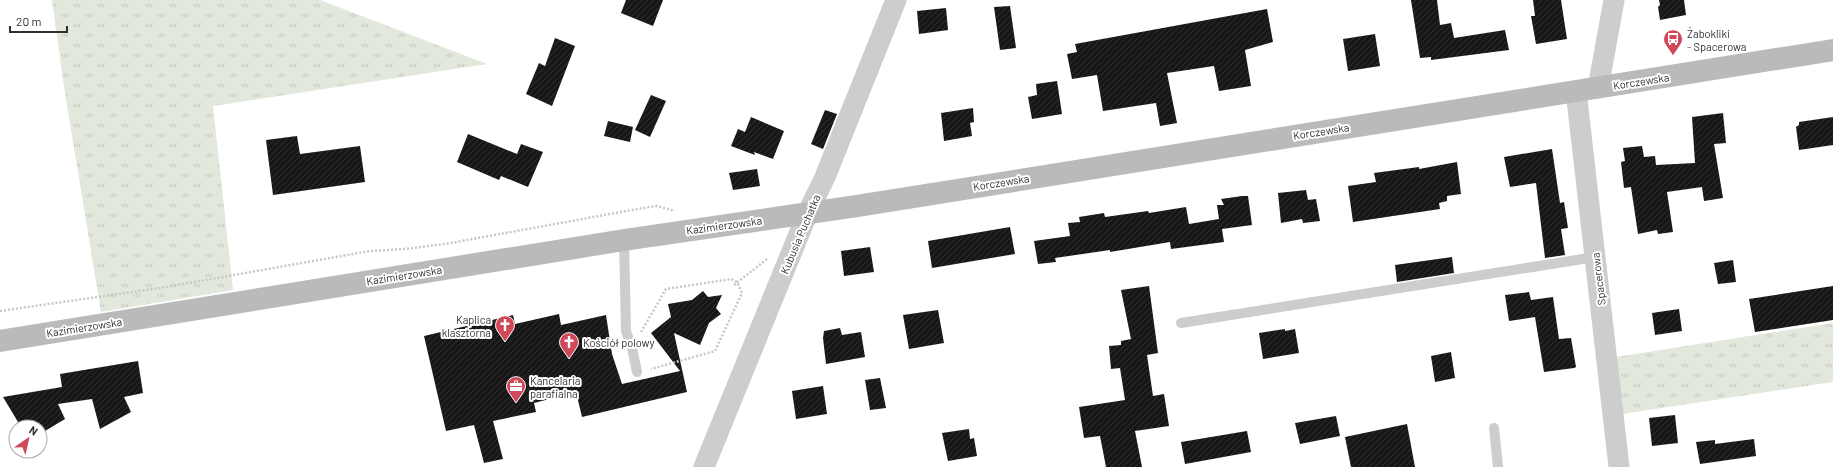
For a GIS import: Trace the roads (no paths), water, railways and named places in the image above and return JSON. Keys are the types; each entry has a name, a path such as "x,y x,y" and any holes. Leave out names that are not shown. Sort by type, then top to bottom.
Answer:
{"street":[{"name":"Kubusia Puchatka","path":"704,467 808,212 825,177 896,0"},
{"path":"1598,88 1614,0"},
{"name":"Korczewska","path":"808,212 857,206 1833,50"},
{"name":"Spacerowa","path":"1576,91 1619,467"},
{"name":"Kazimierzowska","path":"0,341 624,240 753,222 808,212"}],"lane":[{"path":"624,240 626,332 632,348 637,372"},
{"path":"1181,323 1595,257"},
{"path":"1494,428 1498,467"}],"place":[{"name":"Żabokliki - Spacerowa","path":"1673,56"},
{"name":"Kaplica klasztorna","path":"505,342"},
{"name":"Kościół polowy","path":"569,359"},
{"name":"Kancelaria parafialna","path":"516,403"}]}
